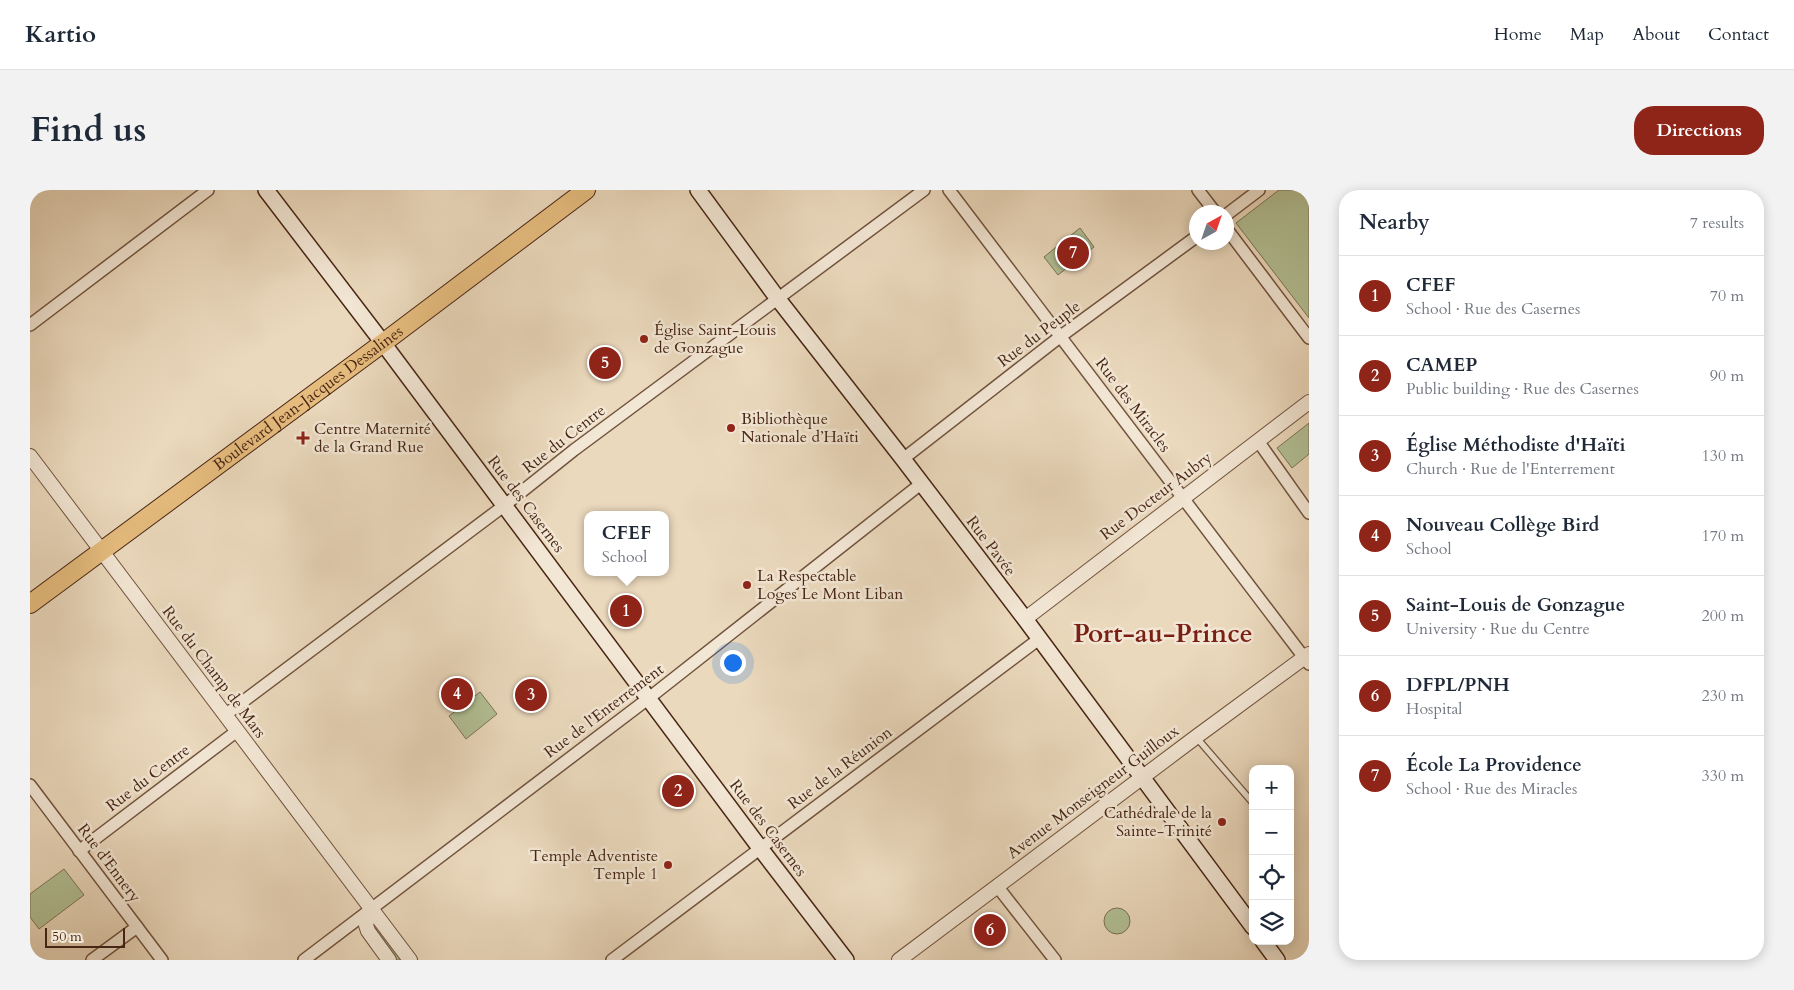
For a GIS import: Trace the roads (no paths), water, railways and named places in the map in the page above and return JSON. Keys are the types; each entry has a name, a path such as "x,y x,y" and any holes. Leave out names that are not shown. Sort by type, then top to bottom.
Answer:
{"main road":[{"name":"Rue des Casernes","path":"266,190 846,960"},
{"name":"Boulevard Jean-Jacques Dessalines","path":"30,604 586,190"},
{"name":"Rue Pavée","path":"698,190 778,299 1025,619 1141,779 1249,923"},
{"path":"1266,945 1277,960"}],"street":[{"path":"30,325 208,190"},
{"name":"Rue du Centre","path":"224,715 505,505 582,444 924,190"},
{"name":"Rue des Miracles","path":"948,190 1307,659"},
{"path":"1198,190 1210,205"},
{"path":"1234,209 1259,190"},
{"path":"1234,239 1309,338"},
{"name":"Rue du Peuple","path":"903,459 1061,336 1189,242"},
{"name":"Rue Docteur Aubry","path":"1025,619 1309,402"},
{"path":"1258,441 1309,513"},
{"name":"Rue du Champ de Mars","path":"30,456 410,960"},
{"name":"Rue de l'Enterrement","path":"304,960 649,698 922,484"},
{"name":"Rue de la Réunion","path":"612,960 1039,639"},
{"name":"Avenue Monseigneur Guilloux","path":"899,960 1196,737 1307,659"},
{"name":"Rue du Centre","path":"80,851 237,731"},
{"name":"Rue d'Ennery","path":"30,785 162,960"},
{"path":"997,886 1055,960"},
{"path":"370,908 366,925 368,931 389,960"},
{"path":"92,960 137,927"}],"lane":[{"path":"1196,737 1249,799"}],"place":[{"name":"École La Providence","path":"1073,253"},
{"name":"Église Saint-Louis de Gonzague","path":"644,339"},
{"name":"Saint-Louis de Gonzague","path":"605,363"},
{"name":"Bibliothèque Nationale d’Haïti","path":"731,428"},
{"name":"Centre Maternité de la Grand Rue","path":"303,438"},
{"name":"La Respectable Loges Le Mont Liban","path":"747,585"},
{"name":"CFEF","path":"626,611"},
{"name":"Nouveau Collège Bird","path":"457,694"},
{"name":"Église Méthodiste d'Haïti","path":"531,695"},
{"name":"CAMEP","path":"678,791"},
{"name":"Cathédrale de la Sainte-Trinité","path":"1222,822"},
{"name":"Temple Adventiste Temple 1","path":"668,865"},
{"name":"DFPL/PNH","path":"990,930"}],"district":[{"name":"Port-au-Prince","path":"1163,633"}]}
